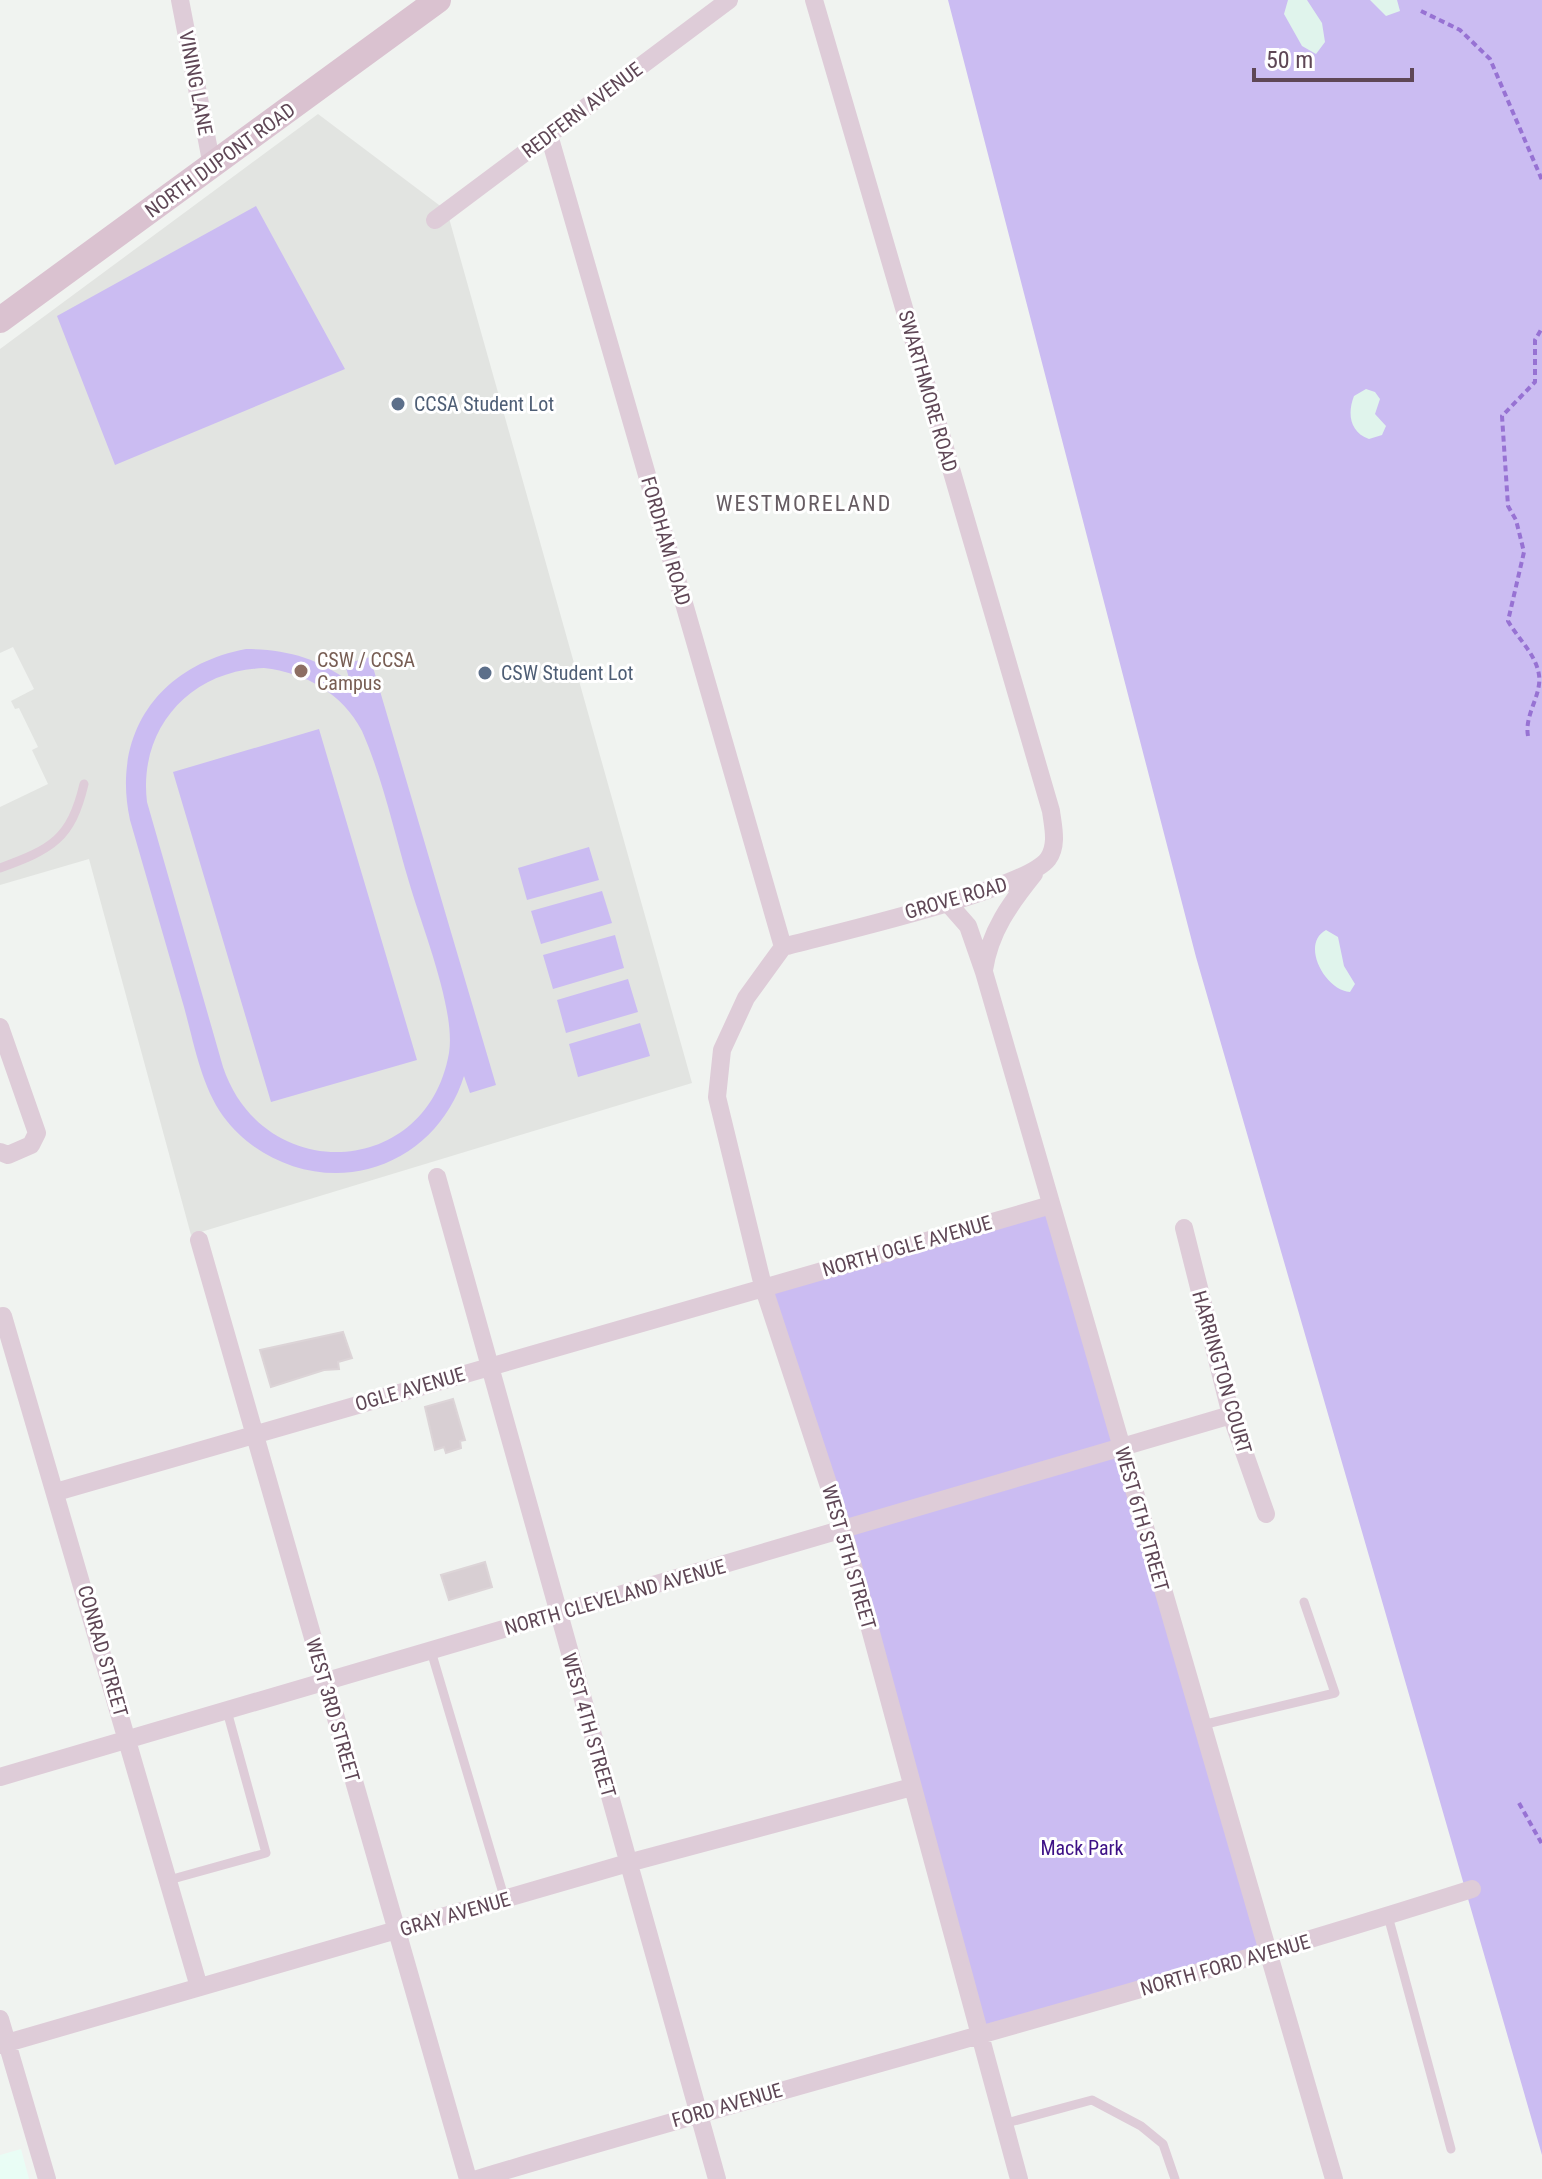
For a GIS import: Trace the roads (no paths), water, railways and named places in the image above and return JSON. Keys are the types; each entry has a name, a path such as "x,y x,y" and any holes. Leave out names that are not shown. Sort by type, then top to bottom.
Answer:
{"main road":[{"name":"NORTH DUPONT ROAD","path":"0,320 438,0"}],"street":[{"name":"VINING LANE","path":"180,0 212,166"},
{"name":"REDFERN AVENUE","path":"435,220 729,0"},
{"name":"SWARTHMORE ROAD","path":"814,0 1042,783 1055,841 1048,860 1037,870"},
{"name":"FORDHAM ROAD","path":"549,135 783,947"},
{"name":"GROVE ROAD","path":"783,947 992,891 1037,870"},
{"name":"WEST 6TH STREET","path":"1037,870 998,923 987,949 984,972 1334,2179"},
{"path":"946,901 968,926 984,972"},
{"name":"WEST 5TH STREET","path":"783,947 746,998 722,1050 717,1097 763,1286 843,1529 977,2034 1019,2179"},
{"path":"0,1027 37,1133 31,1145 8,1155 0,1152"},
{"name":"WEST 4TH STREET","path":"437,1177 717,2179"},
{"name":"NORTH OGLE AVENUE","path":"763,1286 1051,1205"},
{"name":"HARRINGTON COURT","path":"1184,1228 1231,1415 1266,1514"},
{"name":"WEST 3RD STREET","path":"199,1240 468,2179"},
{"name":"OGLE AVENUE","path":"56,1492 763,1286"},
{"name":"CONRAD STREET","path":"3,1316 199,1987"},
{"name":"NORTH CLEVELAND AVENUE","path":"0,1777 1231,1415"},
{"name":"GRAY AVENUE","path":"3,2044 628,1863 912,1787"},
{"name":"NORTH FORD AVENUE","path":"977,2034 1269,1954 1472,1889"},
{"path":"0,2019 3,2044 47,2179"},
{"name":"FORD AVENUE","path":"477,2179 977,2034"}],"lane":[{"path":"0,868 43,849 69,830 84,784"},
{"path":"1202,1725 1335,1693 1304,1602"},
{"path":"431,1651 505,1900"},
{"path":"169,1880 266,1853 227,1711"},
{"path":"1388,1916 1451,2149"},
{"path":"1003,2124 1092,2100 1141,2126 1163,2144 1175,2179"}],"place":[{"name":"CCSA Student Lot","path":"398,404"},
{"name":"CSW / CCSA Campus","path":"301,671"},
{"name":"CSW Student Lot","path":"485,673"}],"district":[{"name":"WESTMORELAND","path":"804,503"}],"park label":[{"name":"Mack Park","path":"1082,1848"}]}
